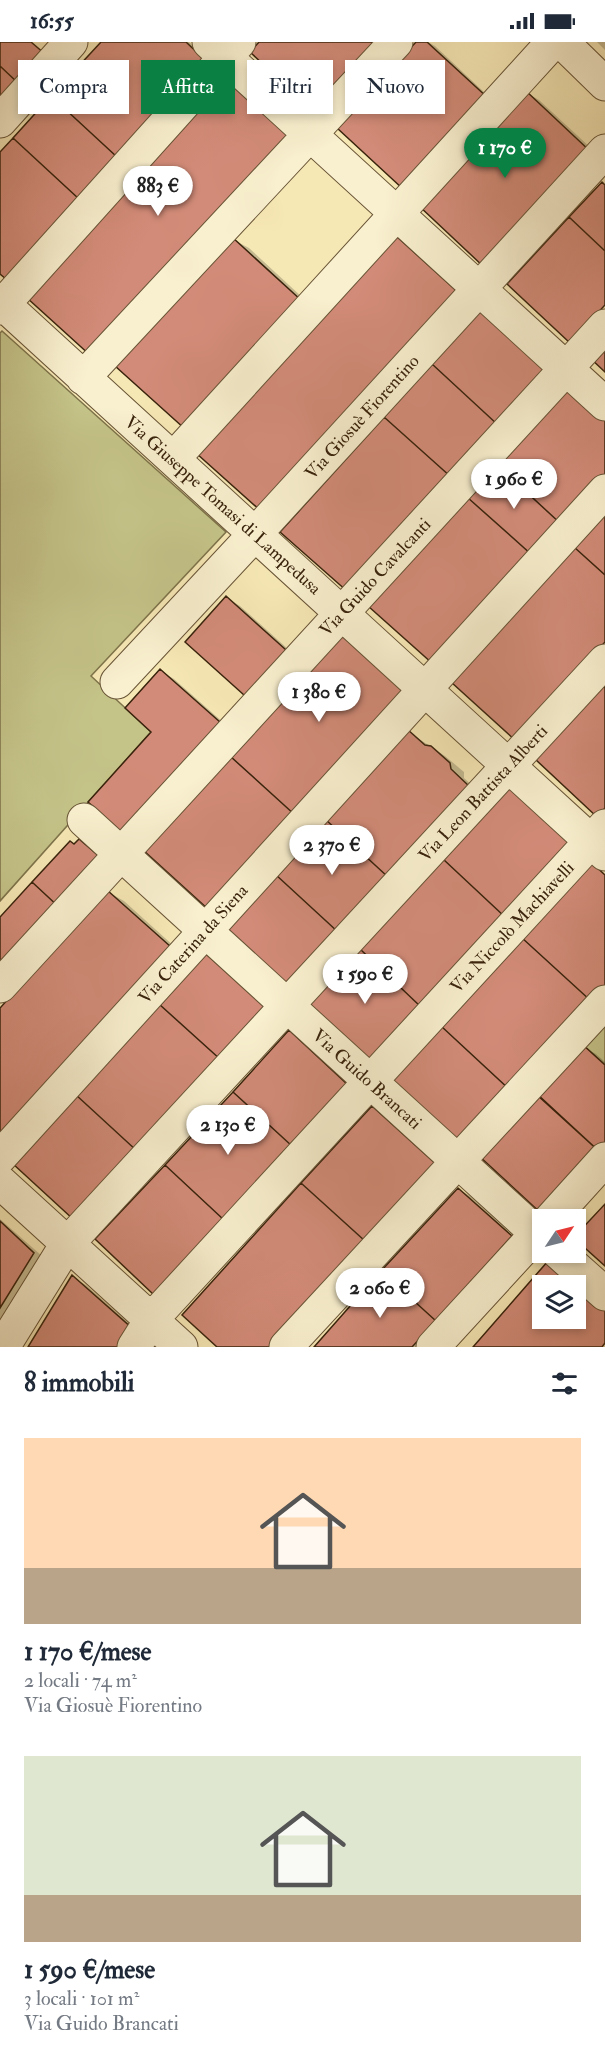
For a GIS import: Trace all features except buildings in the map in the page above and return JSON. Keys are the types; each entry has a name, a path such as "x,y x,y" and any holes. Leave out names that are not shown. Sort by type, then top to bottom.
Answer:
{"street":[{"path":"0,121 71,42"},
{"path":"83,378 396,42"},
{"path":"172,459 553,42"},
{"path":"562,42 605,84"},
{"path":"1,304 225,47 310,134 605,404"},
{"name":"Via Giosuè Fiorentino","path":"117,682 605,151"},
{"name":"Via Giuseppe Tomasi di Lampedusa","path":"1,304 508,765 600,840"},
{"name":"Via Guido Cavalcanti","path":"0,986 605,326"},
{"name":"Via Caterina da Siena","path":"0,1156 605,492"},
{"name":"Via Leon Battista Alberti","path":"3,1347 68,1244 605,661"},
{"name":"Via Guido Brancati","path":"84,820 457,1161 532,1223"},
{"name":"Via Niccolò Machiavelli","path":"134,1347 151,1320 370,1081 600,840"},
{"path":"286,1347 605,1002"},
{"path":"566,1209 605,1160"},
{"path":"0,1182 181,1347"},
{"path":"433,1347 532,1248"},
{"name":"Via Guido Brancati","path":"575,1263 605,1294"}],"shaded area":[{"path":"2,331 226,532 91,676 151,732 0,901 0,333"},
{"path":"605,1019 605,1065 582,1044"}]}
